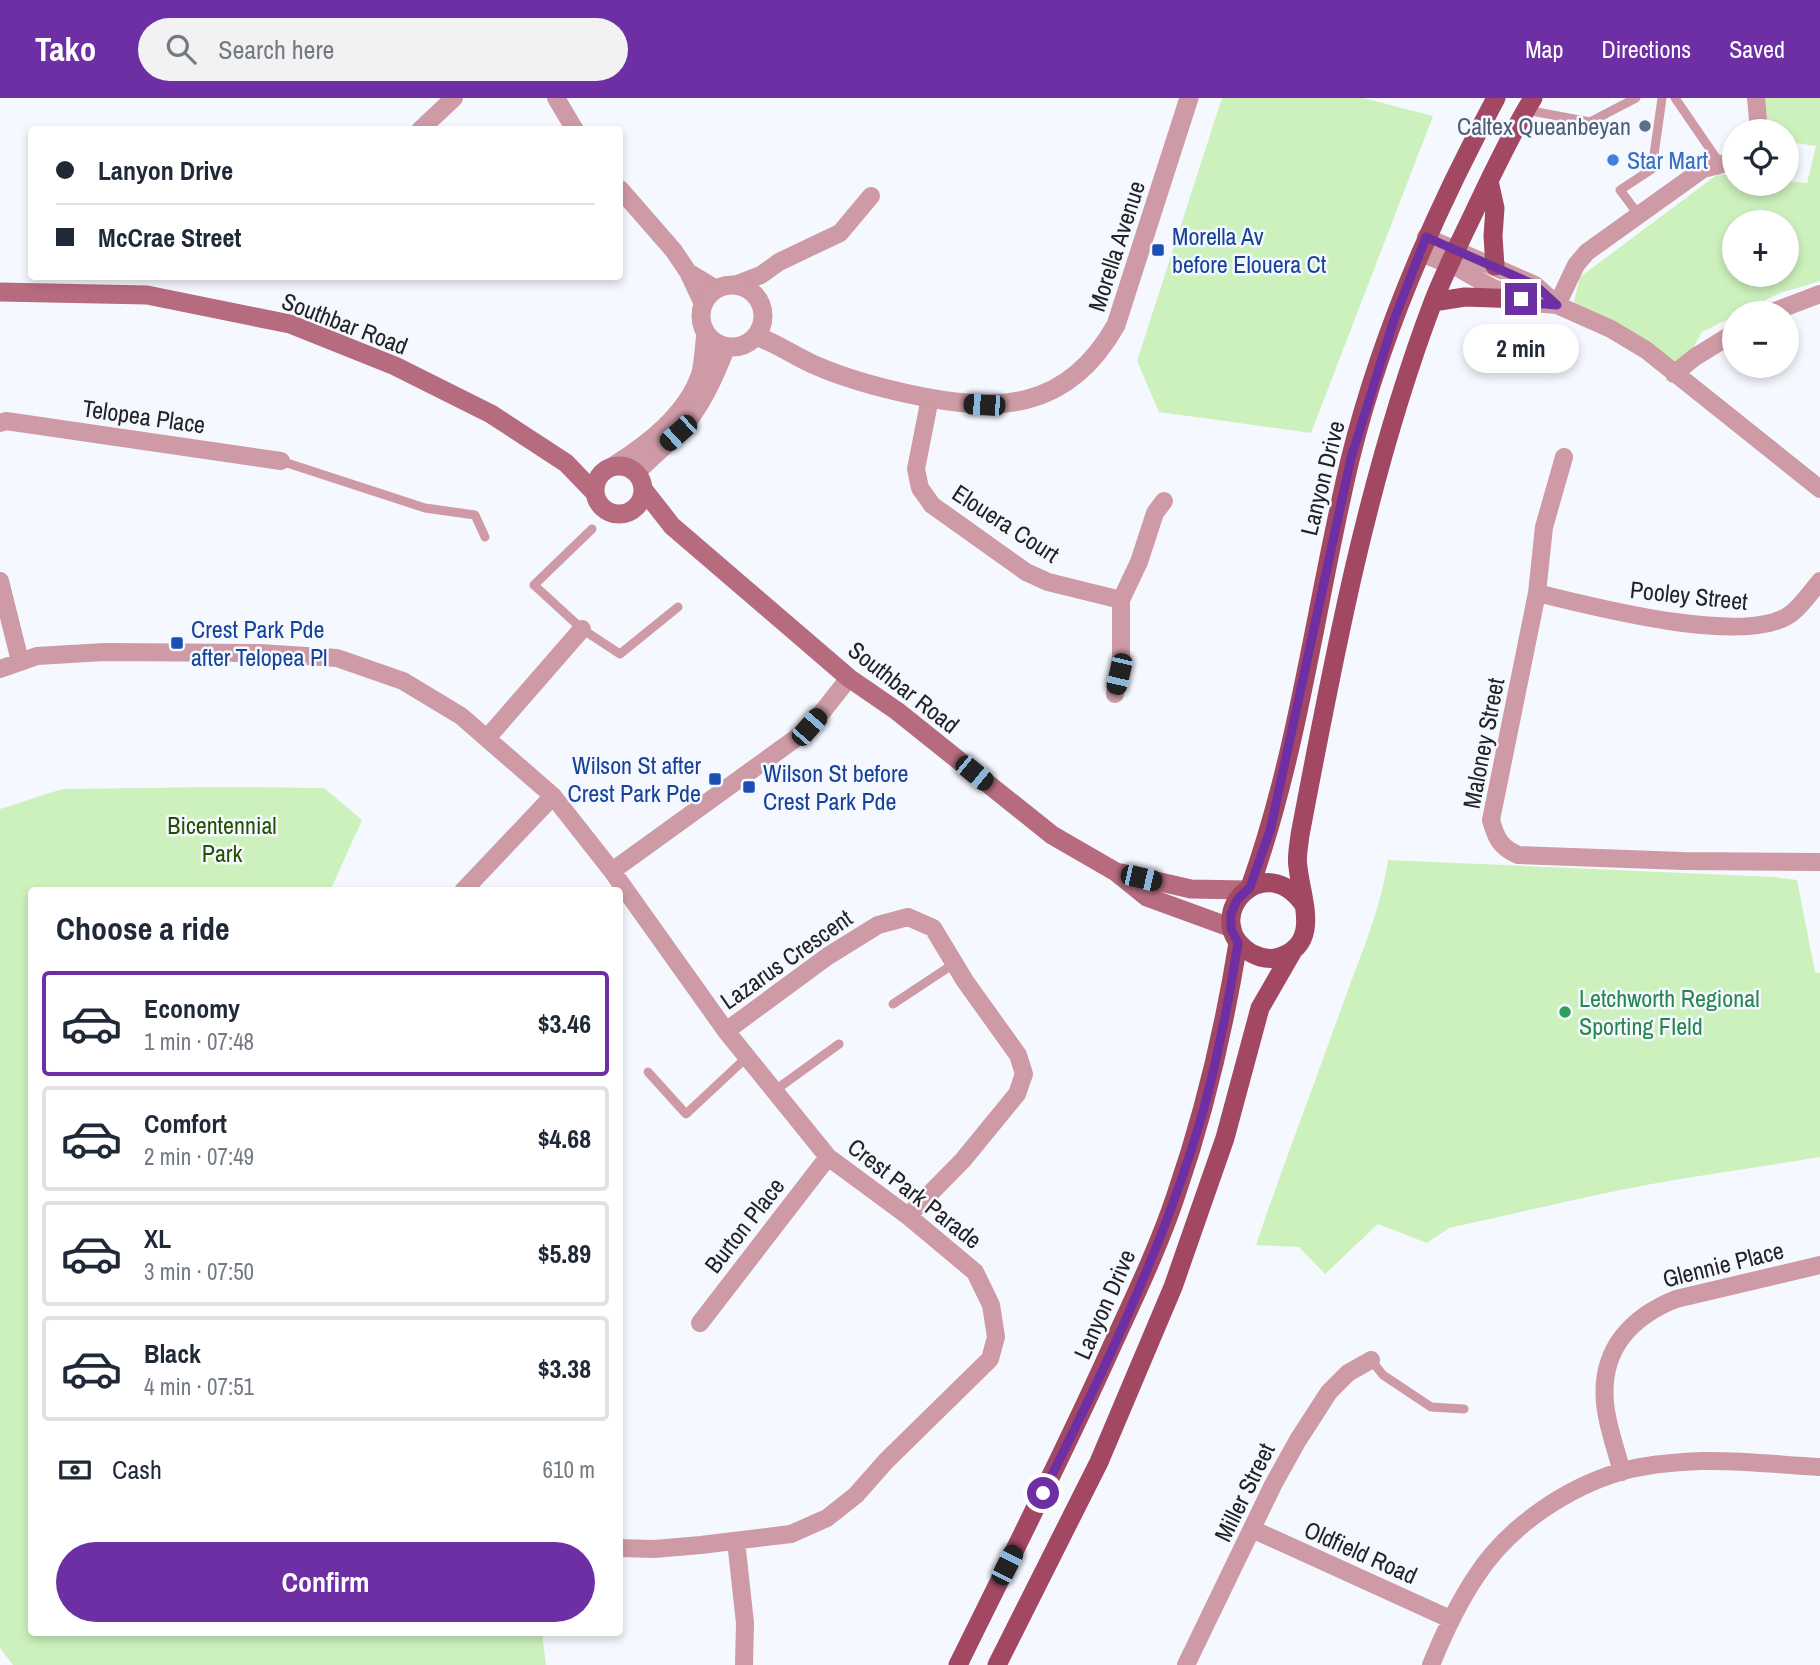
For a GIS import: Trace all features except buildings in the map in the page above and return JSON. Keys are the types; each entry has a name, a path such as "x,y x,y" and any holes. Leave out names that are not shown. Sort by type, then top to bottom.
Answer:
{"main road":[{"name":"Lanyon Drive","path":"1248,889 1270,831 1351,458 1394,320 1423,245 1496,98"},
{"path":"997,1665 1099,1462 1173,1287 1224,1139 1260,1009 1304,936 1307,918 1297,864 1300,835 1349,588 1388,439 1433,302 1489,181 1529,104"},
{"path":"1489,181 1495,208 1495,266"},
{"name":"Southbar Road","path":"0,292 147,295 290,324 395,366 491,414 566,463 594,492"},
{"path":"1433,302 1465,297 1521,299"},
{"name":"Southbar Road","path":"566,463 608,469"},
{"path":"626,466 640,481 641,498 636,507 616,514 606,510 598,502 594,492 596,481 608,469 626,466"},
{"name":"Southbar Road","path":"640,481 672,526 849,677 897,711 1052,835 1116,872 1147,897 1235,936"},
{"name":"Southbar Road","path":"627,512 672,526"},
{"name":"Southbar Road","path":"1116,872 1191,889 1248,889"},
{"path":"1294,949 1279,957 1265,958 1250,953 1235,936 1231,914 1237,900 1248,889 1268,882 1282,884 1295,892 1304,905"},
{"name":"Lanyon Drive","path":"958,1665 1068,1445 1148,1267 1175,1197 1199,1125 1219,1051 1235,936"}],"street":[{"path":"425,126 454,98"},
{"path":"556,98 573,126"},
{"name":"Morella Avenue","path":"759,330 815,365 859,383 930,398 1003,405 1043,394 1066,382 1105,344 1125,303 1189,98"},
{"path":"1756,98 1758,119"},
{"path":"1557,305 1581,258 1703,169 1722,164"},
{"path":"623,192 674,251 688,272 703,304"},
{"path":"688,272 741,285 762,306 759,330 740,346 726,347 713,341 706,333 700,314 708,295 741,285 779,262 840,233 871,196"},
{"path":"1423,245 1453,257 1495,266 1535,285 1557,305 1646,350 1820,489"},
{"path":"1453,257 1521,299 1532,303 1557,305"},
{"path":"1799,302 1820,294"},
{"path":"608,469 638,450 687,403 701,375 706,333"},
{"path":"1674,374 1722,340"},
{"path":"640,481 695,409 711,383 726,347"},
{"name":"Elouera Court","path":"930,398 916,469 920,488 932,505 1036,577 1121,600"},
{"name":"Telopea Place","path":"0,423 6,421 281,461"},
{"name":"Maloney Street","path":"1564,457 1544,527 1537,593 1491,820 1496,838 1504,849 1518,855 1820,863"},
{"path":"1115,694 1121,659 1121,600 1139,562 1155,513 1164,502"},
{"name":"Pooley Street","path":"1537,593 1628,614 1708,626 1759,627 1791,614 1820,580"},
{"path":"0,581 20,661"},
{"path":"488,737 582,629"},
{"name":"Crest Park Parade","path":"0,669 37,656 104,652 260,653 337,657 403,681 461,716 553,796 612,871 726,1031 828,1157 908,1216 975,1272 991,1305 996,1337 990,1359 856,1494 827,1518 791,1534 654,1549 623,1548"},
{"path":"612,871 799,736 823,711 849,677"},
{"path":"467,887 553,796"},
{"name":"Lazarus Crescent","path":"726,1031 828,956 878,925 908,917 933,928 1018,1055 1024,1074 1017,1094 964,1160 908,1216"},
{"name":"Burton Place","path":"700,1323 828,1157"},
{"name":"Glennie Place","path":"1622,1472 1605,1403 1605,1383 1616,1346 1635,1321 1654,1308 1676,1300 1820,1265"},
{"name":"Miller Street","path":"1186,1665 1273,1485 1298,1440 1328,1392 1348,1373 1371,1360"},
{"path":"1431,1665 1450,1619 1478,1573 1502,1543 1571,1493 1622,1472 1654,1465 1703,1461 1820,1467"},
{"name":"Oldfield Road","path":"1252,1530 1450,1619"},
{"path":"736,1541 746,1623 744,1665"}],"lane":[{"path":"1529,104 1590,122 1636,98"},
{"path":"1638,214 1620,190 1652,169 1662,98"},
{"path":"1675,98 1722,157"},
{"path":"281,461 425,508 475,516 485,537"},
{"path":"592,529 534,585 582,629 620,654 678,607"},
{"path":"893,1004 954,963"},
{"path":"774,1091 839,1045"},
{"path":"648,1072 687,1114 747,1057"},
{"path":"1371,1360 1384,1375 1431,1407 1464,1409"}],"green space":[{"path":"1222,98 1363,98 1433,116 1311,433 1159,412 1137,361"},
{"path":"1761,98 1820,98 1820,281 1764,301 1722,301 1722,322 1702,332 1679,372 1574,302 1580,277 1718,174 1722,174 1722,196 1799,196 1799,182 1807,183 1816,146 1799,144 1799,119 1766,119"},
{"name":"Bicentennial Park","path":"324,788 362,820 332,887 28,887 28,1636 542,1636 546,1665 13,1665 0,1648 0,809 62,789"},
{"path":"1388,860 1797,880 1815,972 1820,973 1820,1157 1581,1198 1449,1228 1427,1243 1378,1224 1325,1274 1299,1247 1256,1245 1370,930"}],"place":[{"name":"Caltex Queanbeyan","path":"1645,126"},
{"name":"Star Mart","path":"1613,160"},
{"name":"Morella Av before Elouera Ct","path":"1158,250"},
{"name":"Crest Park Pde after Telopea Pl","path":"177,643"},
{"name":"Wilson St after Crest Park Pde","path":"715,779"},
{"name":"Wilson St before Crest Park Pde","path":"749,787"},
{"name":"Letchworth Regional Sporting FIeld","path":"1565,1012"}],"route":[{"path":"1043,1493 1068,1445 1148,1267 1199,1125 1219,1051 1238,943 1231,929 1231,914 1237,900 1250,887 1270,831 1351,458 1394,320 1426,237 1535,285 1557,305 1532,303 1521,299"}]}
